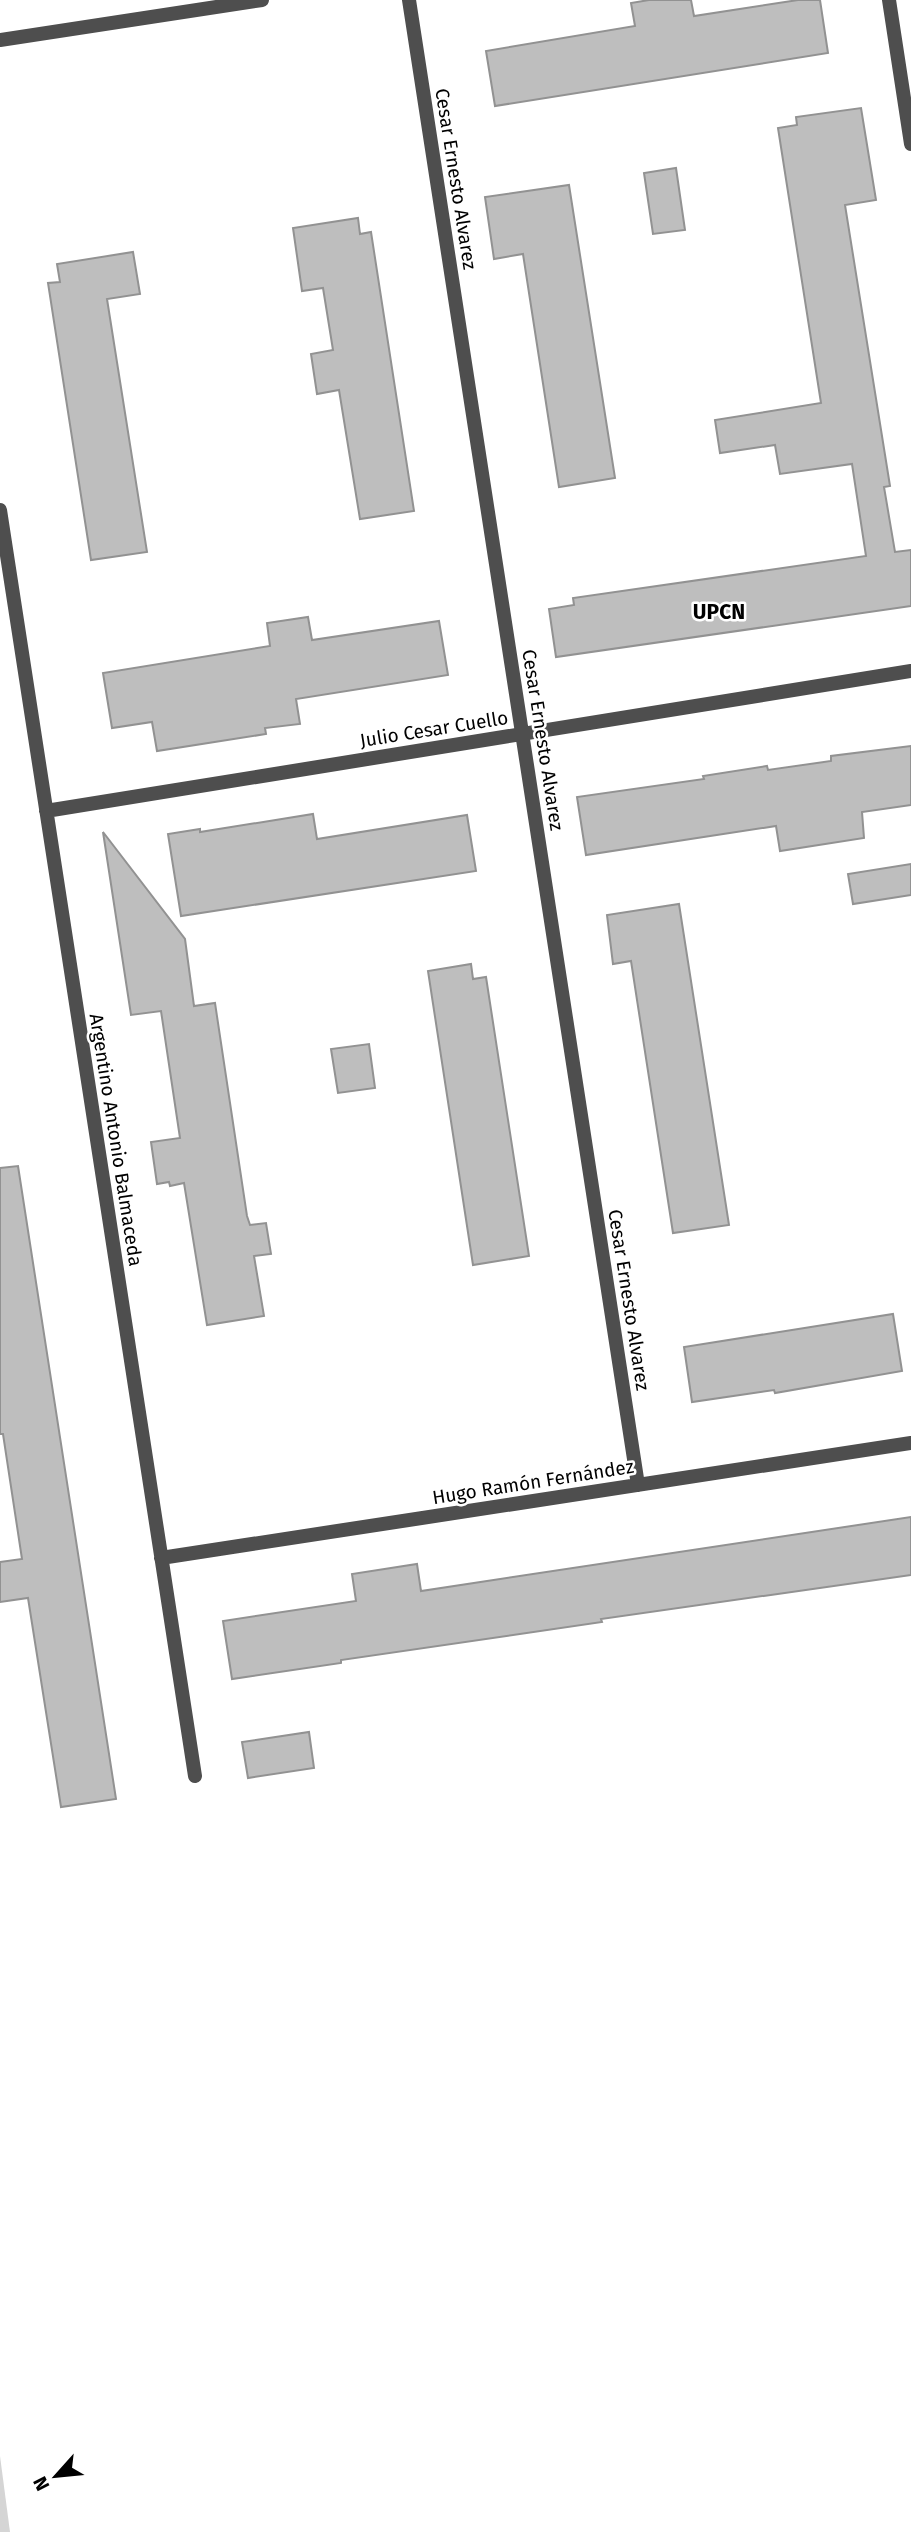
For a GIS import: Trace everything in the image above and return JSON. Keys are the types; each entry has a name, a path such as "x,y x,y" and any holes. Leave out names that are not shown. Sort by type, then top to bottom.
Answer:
{"street":[{"path":"0,40 262,0"},
{"name":"Cesar Ernesto Alvarez","path":"409,0 638,1485"},
{"path":"889,0 911,144"},
{"name":"Argentino Antonio Balmaceda","path":"0,510 195,1776"},
{"name":"Julio Cesar Cuello","path":"46,811 911,671"},
{"name":"Hugo Ramón Fernández","path":"161,1558 911,1443"}],"shaded area":[{"path":"0,2456 10,2532 0,2532"}],"building":[{"path":"691,0 694,16 798,0 820,0 828,53 495,106 486,51 635,26 631,3"},
{"path":"861,108 876,200 845,205 890,486 884,487 895,552 911,550 911,606 556,657 549,609 574,605 573,598 866,556 852,464 780,474 775,445 720,453 715,420 821,403 778,128 797,125 796,117"},
{"path":"676,168 685,230 653,234 644,173"},
{"path":"569,185 615,478 559,487 523,254 494,259 485,197"},
{"path":"358,218 360,234 371,232 414,511 360,519 339,390 317,394 311,354 333,350 323,288 302,291 293,228"},
{"path":"133,252 140,294 107,299 147,552 91,560 48,283 60,282 57,264"},
{"path":"308,617 312,640 439,621 448,675 296,699 300,724 265,728 266,734 157,751 152,722 112,728 103,673 270,646 267,623"},
{"path":"911,746 911,805 862,812 864,838 780,851 776,826 586,855 577,797 704,779 703,776 767,766 768,770 831,761 831,756"},
{"path":"313,814 317,839 467,815 476,871 181,916 168,834 200,829 200,832"},
{"path":"103,832 185,939 194,1006 215,1003 247,1216 250,1225 266,1223 271,1254 254,1256 264,1316 207,1325 184,1183 170,1186 169,1182 157,1184 151,1142 180,1138 161,1011 131,1015"},
{"path":"911,864 911,895 853,904 848,874"},
{"path":"679,904 729,1225 673,1233 631,961 613,964 607,915"},
{"path":"471,964 473,979 486,977 529,1256 473,1265 428,971"},
{"path":"369,1044 375,1088 338,1093 331,1049"},
{"path":"18,1166 116,1799 61,1807 28,1598 0,1602 0,1562 22,1559 3,1434 0,1434 0,1168"},
{"path":"893,1314 902,1371 775,1393 774,1390 692,1402 684,1347"},
{"path":"911,1517 911,1575 601,1619 602,1622 341,1660 341,1663 232,1679 223,1621 356,1601 352,1574 417,1564 421,1591"},
{"path":"309,1732 314,1768 248,1778 242,1742"}],"district":[{"name":"UPCN","path":"719,612"}]}
